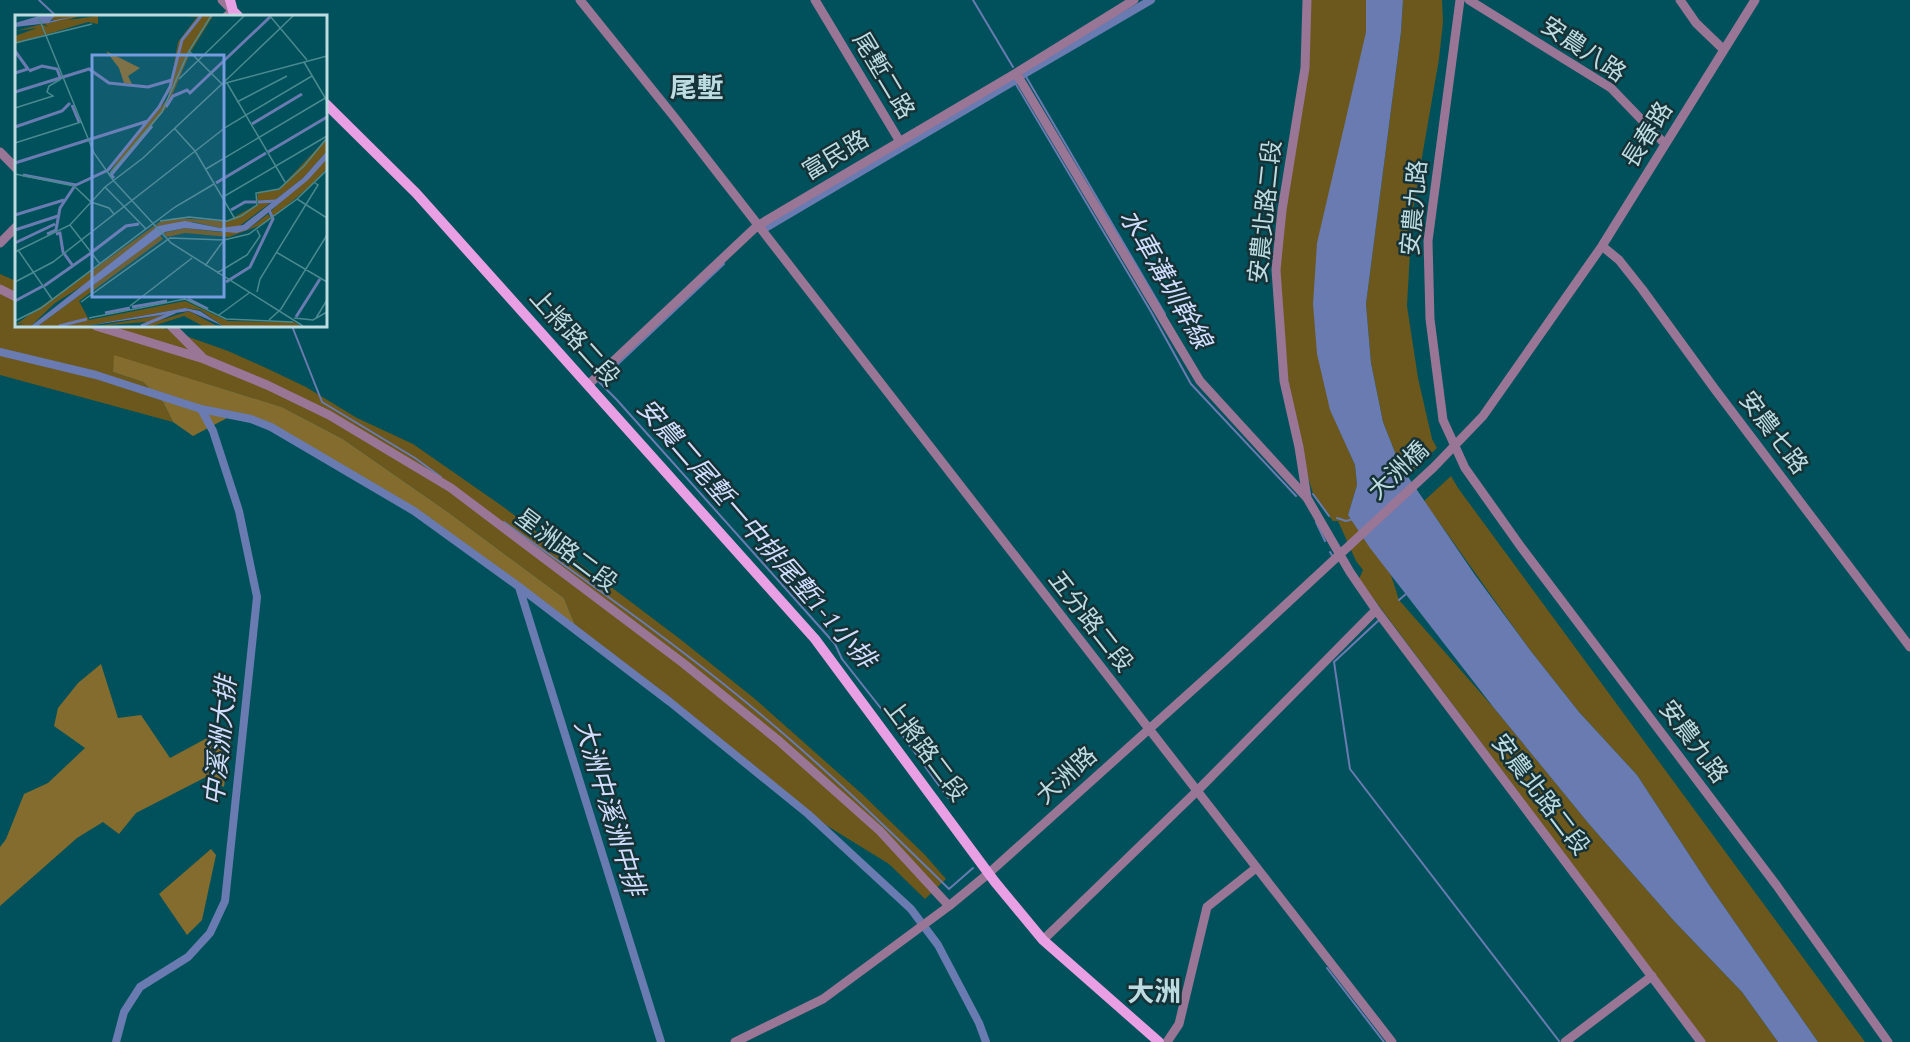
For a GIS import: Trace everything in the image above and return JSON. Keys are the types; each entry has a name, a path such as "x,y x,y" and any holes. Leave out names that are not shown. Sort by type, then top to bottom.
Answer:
{"main road":[{"name":"上將路二段","path":"327,105 416,193 815,639 989,873 1042,940 1159,1042"}],"street":[{"path":"222,0 232,11"},
{"name":"五分路二段","path":"579,0 675,118 1392,1042"},
{"name":"尾塹二路","path":"815,0 899,141"},
{"name":"富民路","path":"588,385 757,226 1017,72 1119,4 1134,0"},
{"name":"安農北路二段","path":"1306,0 1305,68 1282,210 1276,270 1284,381 1299,447 1307,498 1350,572 1376,610 1701,1042"},
{"name":"安農九路","path":"1460,0 1428,241 1430,319 1443,420 1465,468 1521,547 1770,877 1888,1042"},
{"name":"安農八路","path":"1469,0 1611,88 1665,144"},
{"path":"1680,0 1696,23 1723,50"},
{"name":"長春路","path":"1572,288 1602,246 1755,0"},
{"path":"1017,72 1200,381 1307,498"},
{"path":"0,152 15,167"},
{"path":"0,243 15,228"},
{"name":"安農七路","path":"1602,246 1619,260 1642,289 1910,647"},
{"name":"大洲橋","path":"1227,659 1434,467 1483,416 1572,288"},
{"path":"0,289 15,296"},
{"name":"星洲路二段","path":"99,327 204,359 267,385 329,415 451,488 683,663 779,741 880,831 950,906"},
{"path":"172,327 204,359"},
{"path":"1042,940 1196,792 1376,610"},
{"name":"大洲路","path":"735,1042 823,999 950,906 1227,659"},
{"path":"1167,1042 1179,1024 1207,907 1256,868"},
{"path":"1565,1042 1652,976"}],"shaded area":[{"path":"1307,0 1366,0 1366,32 1330,409 1355,465 1357,485 1348,515 1391,575 1399,600 1494,708 1589,824 1674,921 1742,992 1778,1042 1705,1042 1359,579 1363,570 1356,561 1338,521 1333,521 1314,497 1299,447 1278,315 1282,210 1305,68"},
{"path":"1403,0 1442,0 1443,22 1439,59 1412,215 1407,306 1418,378 1432,439 1437,448 1407,476 1400,465 1383,422 1371,363 1366,304 1401,32"},
{"path":"0,274 15,281 15,327 161,327 228,351 264,367 306,387 357,418 413,444 578,562 755,699 862,794 925,855 946,879 925,899 889,864 808,814 670,702 578,632 564,598 448,512 343,439 282,407 115,356 113,372 143,382 163,402 173,422 0,375"},
{"path":"114,355 282,407 343,439 448,512 564,598 578,632 414,511 271,427 247,416 229,417 193,436 173,422 163,402 143,382 113,372"},
{"path":"1451,476 1865,1042 1818,1042 1709,885 1637,775 1579,712 1530,650 1424,501"},
{"path":"101,664 118,718 141,715 170,758 233,724 224,787 206,777 136,813 119,834 103,822 77,838 0,906 0,847 6,839 24,794 48,783 85,748 54,726 58,708 78,683"},
{"path":"211,849 216,855 202,920 187,935 159,894"}],"water":[{"path":"1366,0 1403,0 1401,32 1366,304 1371,363 1383,422 1400,465 1475,575 1530,650 1579,712 1637,775 1709,885 1818,1042 1778,1042 1742,992 1674,921 1589,824 1494,708 1370,548 1348,515 1357,485 1355,465 1330,410 1317,354 1313,304 1317,243 1366,32"}],"waterway":[{"path":"39,0 55,15"},
{"name":"水車溝圳幹線","path":"973,0 1013,67"},
{"path":"1024,74 1151,0"},
{"name":"水車溝圳幹線","path":"1025,75 1165,314"},
{"path":"1014,81 1150,310 1191,384 1296,496"},
{"path":"767,227 1014,81"},
{"name":"安農二尾塹一中排尾塹1-1小排","path":"724,264 599,382 835,644 842,659 948,798"},
{"path":"292,327 322,402 415,458 441,477"},
{"path":"0,352 96,375 201,409 251,419 271,427 414,511 518,586 670,702 808,814 911,909 938,945 979,1023 986,1042"},
{"name":"中溪洲大排","path":"116,1042 124,1012 140,987 188,957 210,933 225,901 257,597 239,511 213,431 201,409"},
{"name":"水車溝圳幹線","path":"1313,494 1329,516"},
{"name":"水車溝圳幹線","path":"1337,518 1346,521 1353,519"},
{"path":"504,522 665,639 759,713 856,799 949,889 973,868"},
{"path":"1316,522 1325,541"},
{"path":"1330,552 1333,557"},
{"name":"大洲中溪洲中排","path":"519,587 661,1042"},
{"path":"1399,600 1406,594"},
{"path":"1379,620 1334,662 1350,769 1559,1041"},
{"path":"1327,968 1384,1042"}],"district":[{"name":"尾塹","path":"697,89"},
{"name":"大洲","path":"1154,993"}]}
